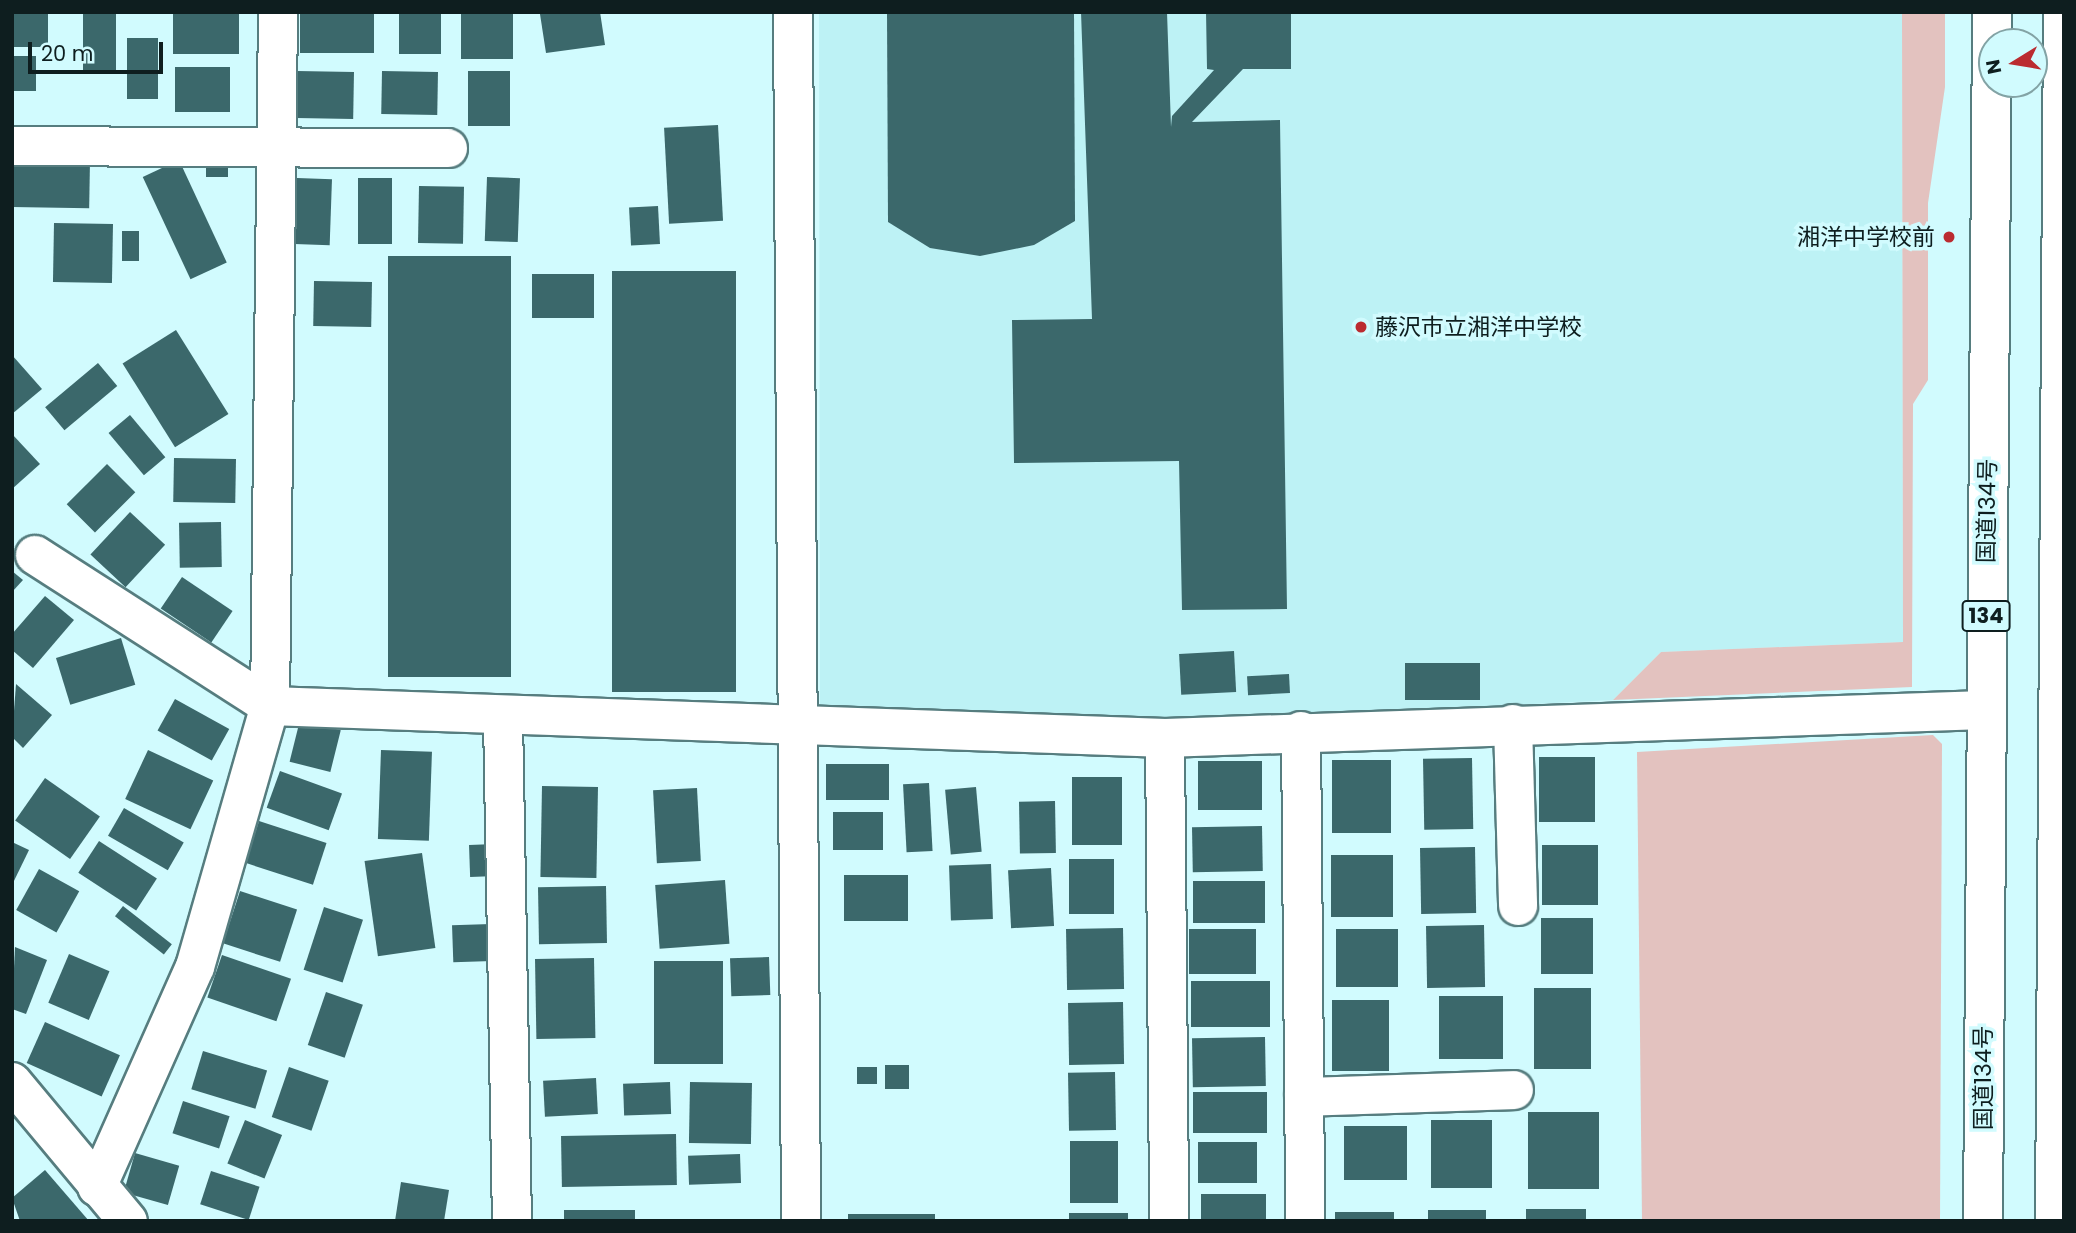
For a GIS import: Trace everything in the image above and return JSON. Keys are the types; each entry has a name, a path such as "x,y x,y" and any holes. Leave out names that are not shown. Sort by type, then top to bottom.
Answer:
{"main road":[{"path":"96,1186 195,967 270,706 278,12"},
{"path":"793,12 801,1221"},
{"name":"国道134号","path":"1983,1221 1992,12"},
{"path":"2055,1221 2063,12"},
{"path":"12,146 448,148"},
{"path":"35,555 270,706 799,729 1165,738 1301,731 1985,710"},
{"path":"503,717 512,1221"},
{"path":"1513,724 1518,906"},
{"path":"1301,731 1305,1221"},
{"path":"1165,738 1169,1221"},
{"path":"12,1082 96,1186 128,1221"},
{"path":"1304,1097 1514,1090"}],"shaded area":[{"name":"藤沢市立湘洋中学校","path":"819,12 1902,12 1903,642 1661,652 1613,700 1147,724 820,709"},
{"path":"1902,12 1945,12 1945,87 1928,203 1928,380 1913,404 1912,687 1613,700 1661,652 1903,642"},
{"path":"1933,735 1942,744 1940,1221 1642,1221 1637,752"}],"building":[{"path":"12,12 48,12 48,47 12,47"},
{"path":"83,12 116,12 116,72 83,72"},
{"path":"173,12 239,12 239,54 173,54"},
{"path":"300,12 374,12 374,53 300,53"},
{"path":"399,12 441,12 441,54 399,54"},
{"path":"461,12 513,12 513,59 461,59"},
{"path":"600,12 605,45 546,53 540,14"},
{"path":"887,12 1074,12 1075,221 1034,245 980,256 930,248 888,222"},
{"path":"1081,12 1167,12 1171,127 1172,116 1214,70 1207,69 1206,12 1291,12 1291,69 1243,69 1192,122 1280,120 1287,609 1182,610 1179,461 1014,463 1012,320 1092,319"},
{"path":"127,38 158,38 158,99 127,99"},
{"path":"12,56 36,56 36,91 12,91"},
{"path":"175,67 230,67 230,112 175,112"},
{"path":"297,71 354,72 353,119 296,118"},
{"path":"382,71 438,72 437,115 381,114"},
{"path":"468,71 510,71 510,126 468,126"},
{"path":"718,125 723,221 669,224 664,128"},
{"path":"206,157 228,157 228,177 206,177"},
{"path":"13,160 90,161 89,208 12,207"},
{"path":"179,160 227,262 191,279 143,177"},
{"path":"487,177 520,178 518,242 485,241"},
{"path":"297,178 332,179 330,245 295,244"},
{"path":"358,178 392,178 392,244 358,244"},
{"path":"419,186 464,187 463,244 418,243"},
{"path":"658,206 660,244 631,245 629,208"},
{"path":"54,223 113,224 112,283 53,282"},
{"path":"122,231 139,231 139,261 122,261"},
{"path":"388,256 511,256 511,677 388,677"},
{"path":"612,271 736,271 736,692 612,692"},
{"path":"532,274 594,274 594,318 532,318"},
{"path":"314,281 372,282 371,327 313,326"},
{"path":"176,330 228,414 175,447 123,363"},
{"path":"12,355 42,389 12,414"},
{"path":"98,363 117,386 64,430 45,407"},
{"path":"130,415 165,457 144,475 109,433"},
{"path":"12,434 40,464 12,489"},
{"path":"174,458 236,459 235,503 173,502"},
{"path":"107,464 135,492 95,533 67,504"},
{"path":"130,512 165,545 126,587 90,554"},
{"path":"221,522 222,567 180,568 179,523"},
{"path":"12,571 23,580 12,592"},
{"path":"182,577 233,611 211,643 161,609"},
{"path":"45,596 74,620 33,668 12,650 12,634"},
{"path":"121,638 135,685 70,705 56,658"},
{"path":"1234,651 1236,692 1181,695 1179,654"},
{"path":"1405,663 1480,663 1480,700 1405,700"},
{"path":"1289,674 1290,693 1248,695 1247,676"},
{"path":"16,684 52,715 23,748 12,737"},
{"path":"175,699 229,729 212,761 158,730"},
{"path":"300,720 341,730 330,772 290,762"},
{"path":"148,750 213,780 190,829 125,799"},
{"path":"381,750 432,752 429,841 378,839"},
{"path":"1539,757 1595,757 1595,822 1539,822"},
{"path":"1472,758 1473,829 1424,830 1423,759"},
{"path":"1332,760 1391,760 1391,833 1332,833"},
{"path":"1198,761 1262,761 1262,810 1198,810"},
{"path":"826,764 889,764 889,800 826,800"},
{"path":"280,771 342,794 329,830 267,808"},
{"path":"1072,777 1122,777 1122,845 1072,845"},
{"path":"45,778 100,816 70,859 15,821"},
{"path":"929,783 933,851 907,852 903,784"},
{"path":"542,786 598,787 596,878 540,877"},
{"path":"976,787 982,852 951,854 945,790"},
{"path":"697,788 701,861 657,863 653,790"},
{"path":"1055,801 1056,853 1020,854 1019,802"},
{"path":"124,808 184,842 168,870 108,836"},
{"path":"833,812 883,812 883,850 833,850"},
{"path":"259,821 327,843 313,885 245,863"},
{"path":"1262,826 1263,871 1193,872 1192,827"},
{"path":"99,841 157,879 136,910 78,873"},
{"path":"12,842 29,850 12,885"},
{"path":"495,844 496,876 470,877 469,845"},
{"path":"1542,845 1598,845 1598,905 1542,905"},
{"path":"1475,847 1476,913 1421,914 1420,848"},
{"path":"422,853 435,948 378,956 365,861"},
{"path":"1331,855 1393,855 1393,917 1331,917"},
{"path":"1069,859 1114,859 1114,914 1069,914"},
{"path":"991,864 993,919 951,920 949,865"},
{"path":"1051,868 1054,926 1011,928 1008,870"},
{"path":"39,869 79,891 56,932 16,910"},
{"path":"844,875 908,875 908,921 844,921"},
{"path":"725,880 729,944 660,949 655,885"},
{"path":"1193,881 1265,881 1265,923 1193,923"},
{"path":"606,886 607,943 539,944 538,887"},
{"path":"240,891 297,910 280,962 223,943"},
{"path":"123,906 172,944 164,954 115,916"},
{"path":"324,907 363,920 343,982 304,970"},
{"path":"1541,918 1593,918 1593,974 1541,974"},
{"path":"491,924 492,961 453,962 452,925"},
{"path":"1484,925 1485,987 1427,988 1426,926"},
{"path":"1123,928 1124,989 1067,990 1066,929"},
{"path":"1189,929 1256,929 1256,974 1189,974"},
{"path":"1336,929 1398,929 1398,987 1336,987"},
{"path":"15,947 47,960 26,1014 12,1009"},
{"path":"69,954 110,971 89,1020 48,1003"},
{"path":"222,955 291,979 276,1021 207,998"},
{"path":"769,957 770,995 731,996 730,958"},
{"path":"594,958 595,1038 536,1039 535,959"},
{"path":"654,961 723,961 723,1064 654,1064"},
{"path":"1191,981 1270,981 1270,1027 1191,1027"},
{"path":"1534,988 1591,988 1591,1069 1534,1069"},
{"path":"326,992 363,1005 345,1058 308,1045"},
{"path":"1439,996 1503,996 1503,1059 1439,1059"},
{"path":"1332,1000 1389,1000 1389,1071 1332,1071"},
{"path":"1123,1002 1124,1064 1069,1065 1068,1003"},
{"path":"45,1022 120,1055 102,1096 27,1063"},
{"path":"1265,1037 1266,1086 1193,1087 1192,1038"},
{"path":"203,1051 267,1071 255,1109 191,1089"},
{"path":"885,1065 909,1065 909,1089 885,1089"},
{"path":"289,1067 329,1081 311,1131 272,1117"},
{"path":"857,1067 877,1067 877,1084 857,1084"},
{"path":"1115,1072 1116,1130 1069,1131 1068,1073"},
{"path":"596,1078 598,1114 545,1117 543,1081"},
{"path":"670,1082 671,1114 624,1116 623,1084"},
{"path":"690,1082 752,1083 751,1144 689,1143"},
{"path":"1193,1092 1267,1092 1267,1133 1193,1133"},
{"path":"183,1101 230,1116 219,1148 172,1133"},
{"path":"1528,1112 1599,1112 1599,1189 1528,1189"},
{"path":"245,1120 282,1135 264,1179 227,1164"},
{"path":"1431,1120 1492,1120 1492,1188 1431,1188"},
{"path":"1344,1126 1407,1126 1407,1180 1344,1180"},
{"path":"676,1134 677,1185 562,1187 561,1136"},
{"path":"1070,1141 1118,1141 1118,1203 1070,1203"},
{"path":"1198,1142 1257,1142 1257,1183 1198,1183"},
{"path":"135,1153 179,1166 168,1205 124,1192"},
{"path":"740,1154 741,1183 689,1185 688,1156"},
{"path":"45,1170 89,1221 20,1221 12,1198"},
{"path":"211,1171 260,1187 249,1220 200,1204"},
{"path":"401,1182 449,1190 444,1221 395,1221"},
{"path":"1201,1194 1266,1194 1266,1221 1201,1221"},
{"path":"1526,1209 1586,1209 1586,1221 1526,1221"},
{"path":"564,1210 635,1210 635,1221 564,1221"},
{"path":"1428,1210 1486,1210 1486,1221 1428,1221"},
{"path":"1335,1212 1394,1212 1394,1221 1335,1221"},
{"path":"1069,1213 1128,1213 1128,1221 1069,1221"},
{"path":"848,1214 935,1214 935,1221 848,1221"}],"place":[{"name":"湘洋中学校前","path":"1949,237"},
{"name":"藤沢市立湘洋中学校","path":"1361,327"}]}
